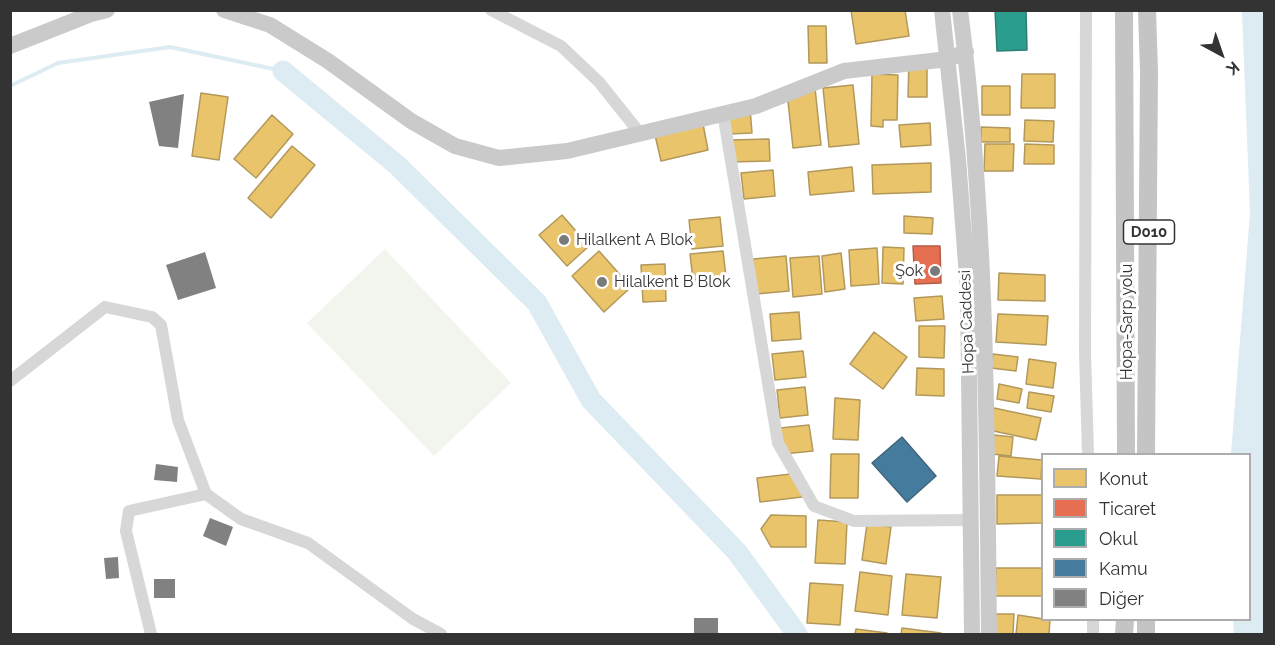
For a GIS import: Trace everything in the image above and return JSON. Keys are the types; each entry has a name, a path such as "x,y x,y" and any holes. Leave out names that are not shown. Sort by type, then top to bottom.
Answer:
{"highway":[{"name":"Hopa-Sarp yolu","path":"1124,10 1127,113 1126,453"},
{"name":"D010","path":"1146,453 1149,72 1147,10"}],"main road":[{"path":"10,46 90,14 107,10"},
{"path":"224,10 270,25 328,61 411,121 455,146 500,158 567,151 639,132 756,106 844,71 948,58 966,52"},
{"name":"Hopa Caddesi","path":"942,10 958,159 968,290 972,634"},
{"name":"Hopa Caddesi","path":"960,10 966,52 984,264 989,634"}],"street":[{"path":"491,10 561,46 600,82 639,132"},
{"path":"1086,10 1085,353 1088,453"},
{"path":"723,113 778,443 814,506 854,521 971,520"},
{"path":"10,381 105,307 152,317 160,325 178,420 206,494 241,519 308,543 413,619 441,634"},
{"path":"151,634 126,531 129,511 206,494"}],"shaded area":[{"path":"1242,11 1264,11 1264,634 1234,634 1233,621 1251,621 1251,453 1231,453 1250,213"},
{"path":"385,249 511,383 434,456 307,323"}],"building: Konut":[{"path":"851,10 905,10 909,36 856,44"},
{"path":"808,26 826,26 827,63 809,63"},
{"path":"909,59 927,59 927,97 908,97"},
{"path":"872,74 898,75 897,120 883,120 883,127 871,126"},
{"path":"1022,74 1055,74 1055,108 1021,108"},
{"path":"853,85 859,144 829,147 823,88"},
{"path":"982,86 1010,86 1010,115 982,115"},
{"path":"815,88 821,145 793,148 787,92"},
{"path":"201,93 228,97 219,160 192,156"},
{"path":"750,108 752,133 729,134 728,109"},
{"path":"272,115 293,134 256,178 234,159"},
{"path":"1025,120 1054,121 1053,142 1024,141"},
{"path":"930,123 931,145 901,147 899,125"},
{"path":"703,124 708,150 661,161 655,135"},
{"path":"981,127 1010,128 1010,142 981,142"},
{"path":"769,139 770,161 730,162 730,140"},
{"path":"985,144 1014,144 1013,171 984,171"},
{"path":"1025,144 1054,145 1054,164 1024,164"},
{"path":"292,146 315,165 271,218 248,198"},
{"path":"931,163 931,192 873,194 872,165"},
{"path":"852,167 854,191 810,195 808,172"},
{"path":"773,170 775,196 744,199 741,173"},
{"name":"Hilalkent A Blok","path":"562,215 589,246 567,266 539,235"},
{"path":"904,216 933,218 932,234 904,233"},
{"path":"720,217 723,246 692,249 689,220"},
{"path":"883,247 904,248 903,284 882,283"},
{"path":"877,248 879,284 851,286 849,250"},
{"name":"Hilalkent B Blok","path":"599,251 631,287 604,312 572,276"},
{"path":"723,251 726,276 693,280 690,254"},
{"path":"841,253 845,289 825,292 822,256"},
{"path":"786,256 789,291 756,294 753,259"},
{"path":"819,256 822,294 793,297 790,258"},
{"path":"665,264 666,301 643,302 641,265"},
{"path":"999,273 1045,275 1045,301 998,300"},
{"path":"942,296 944,319 916,321 914,298"},
{"path":"799,312 801,339 772,341 770,314"},
{"path":"998,314 1048,316 1046,345 996,342"},
{"path":"919,326 945,326 944,358 919,357"},
{"path":"874,332 907,357 883,389 850,364"},
{"path":"803,351 806,377 775,380 772,354"},
{"path":"993,354 1018,357 1016,371 991,368"},
{"path":"1029,359 1056,363 1053,388 1026,384"},
{"path":"917,368 944,369 944,396 916,395"},
{"path":"999,384 1022,389 1019,403 997,399"},
{"path":"805,387 808,415 780,418 777,390"},
{"path":"1029,392 1054,396 1051,412 1027,408"},
{"path":"835,398 860,400 858,440 833,439"},
{"path":"994,408 1041,418 1036,440 989,430"},
{"path":"809,425 813,451 783,454 780,428"},
{"path":"994,435 1013,437 1011,456 992,454"},
{"path":"831,454 859,454 858,498 830,498"},
{"path":"999,456 1041,460 1041,479 997,476"},
{"path":"799,473 802,497 760,502 757,478"},
{"path":"997,495 1041,495 1041,523 997,524"},
{"path":"771,515 806,516 806,547 771,547 761,529"},
{"path":"818,520 847,522 845,564 815,563"},
{"path":"867,524 891,527 886,564 862,560"},
{"path":"996,568 1041,568 1041,596 995,596"},
{"path":"860,572 892,576 888,615 855,611"},
{"path":"906,574 941,577 937,618 902,615"},
{"path":"810,583 843,585 840,625 807,623"},
{"path":"991,614 1014,614 1013,634 991,634"},
{"path":"1018,615 1050,621 1049,634 1016,634"},
{"path":"902,628 941,633 941,634 901,634"},
{"path":"856,629 887,633 887,634 855,634"}],"building: Ticaret":[{"path":"913,246 940,246 941,283 915,284"}],"building: Okul":[{"path":"995,10 1026,10 1027,50 997,51"}],"building: Kamu":[{"path":"902,437 936,476 907,502 872,463"}],"building: Diğer":[{"path":"184,94 178,148 159,146 149,102"},
{"path":"205,252 216,288 178,300 166,265"},
{"path":"156,464 178,467 177,482 154,480"},
{"path":"210,518 233,527 226,546 203,536"},
{"path":"118,557 119,578 106,579 104,558"},
{"path":"154,579 175,579 175,598 154,598"},
{"path":"694,618 718,618 718,634 694,634"}],"waterway":[{"path":"10,86 58,63 170,47 283,71"},
{"path":"283,71 397,165 537,303 591,400 737,552 797,634"}],"place":[{"name":"Hilalkent A Blok","path":"564,240"},
{"name":"Şok","path":"935,271"},
{"name":"Hilalkent B Blok","path":"602,282"}]}
